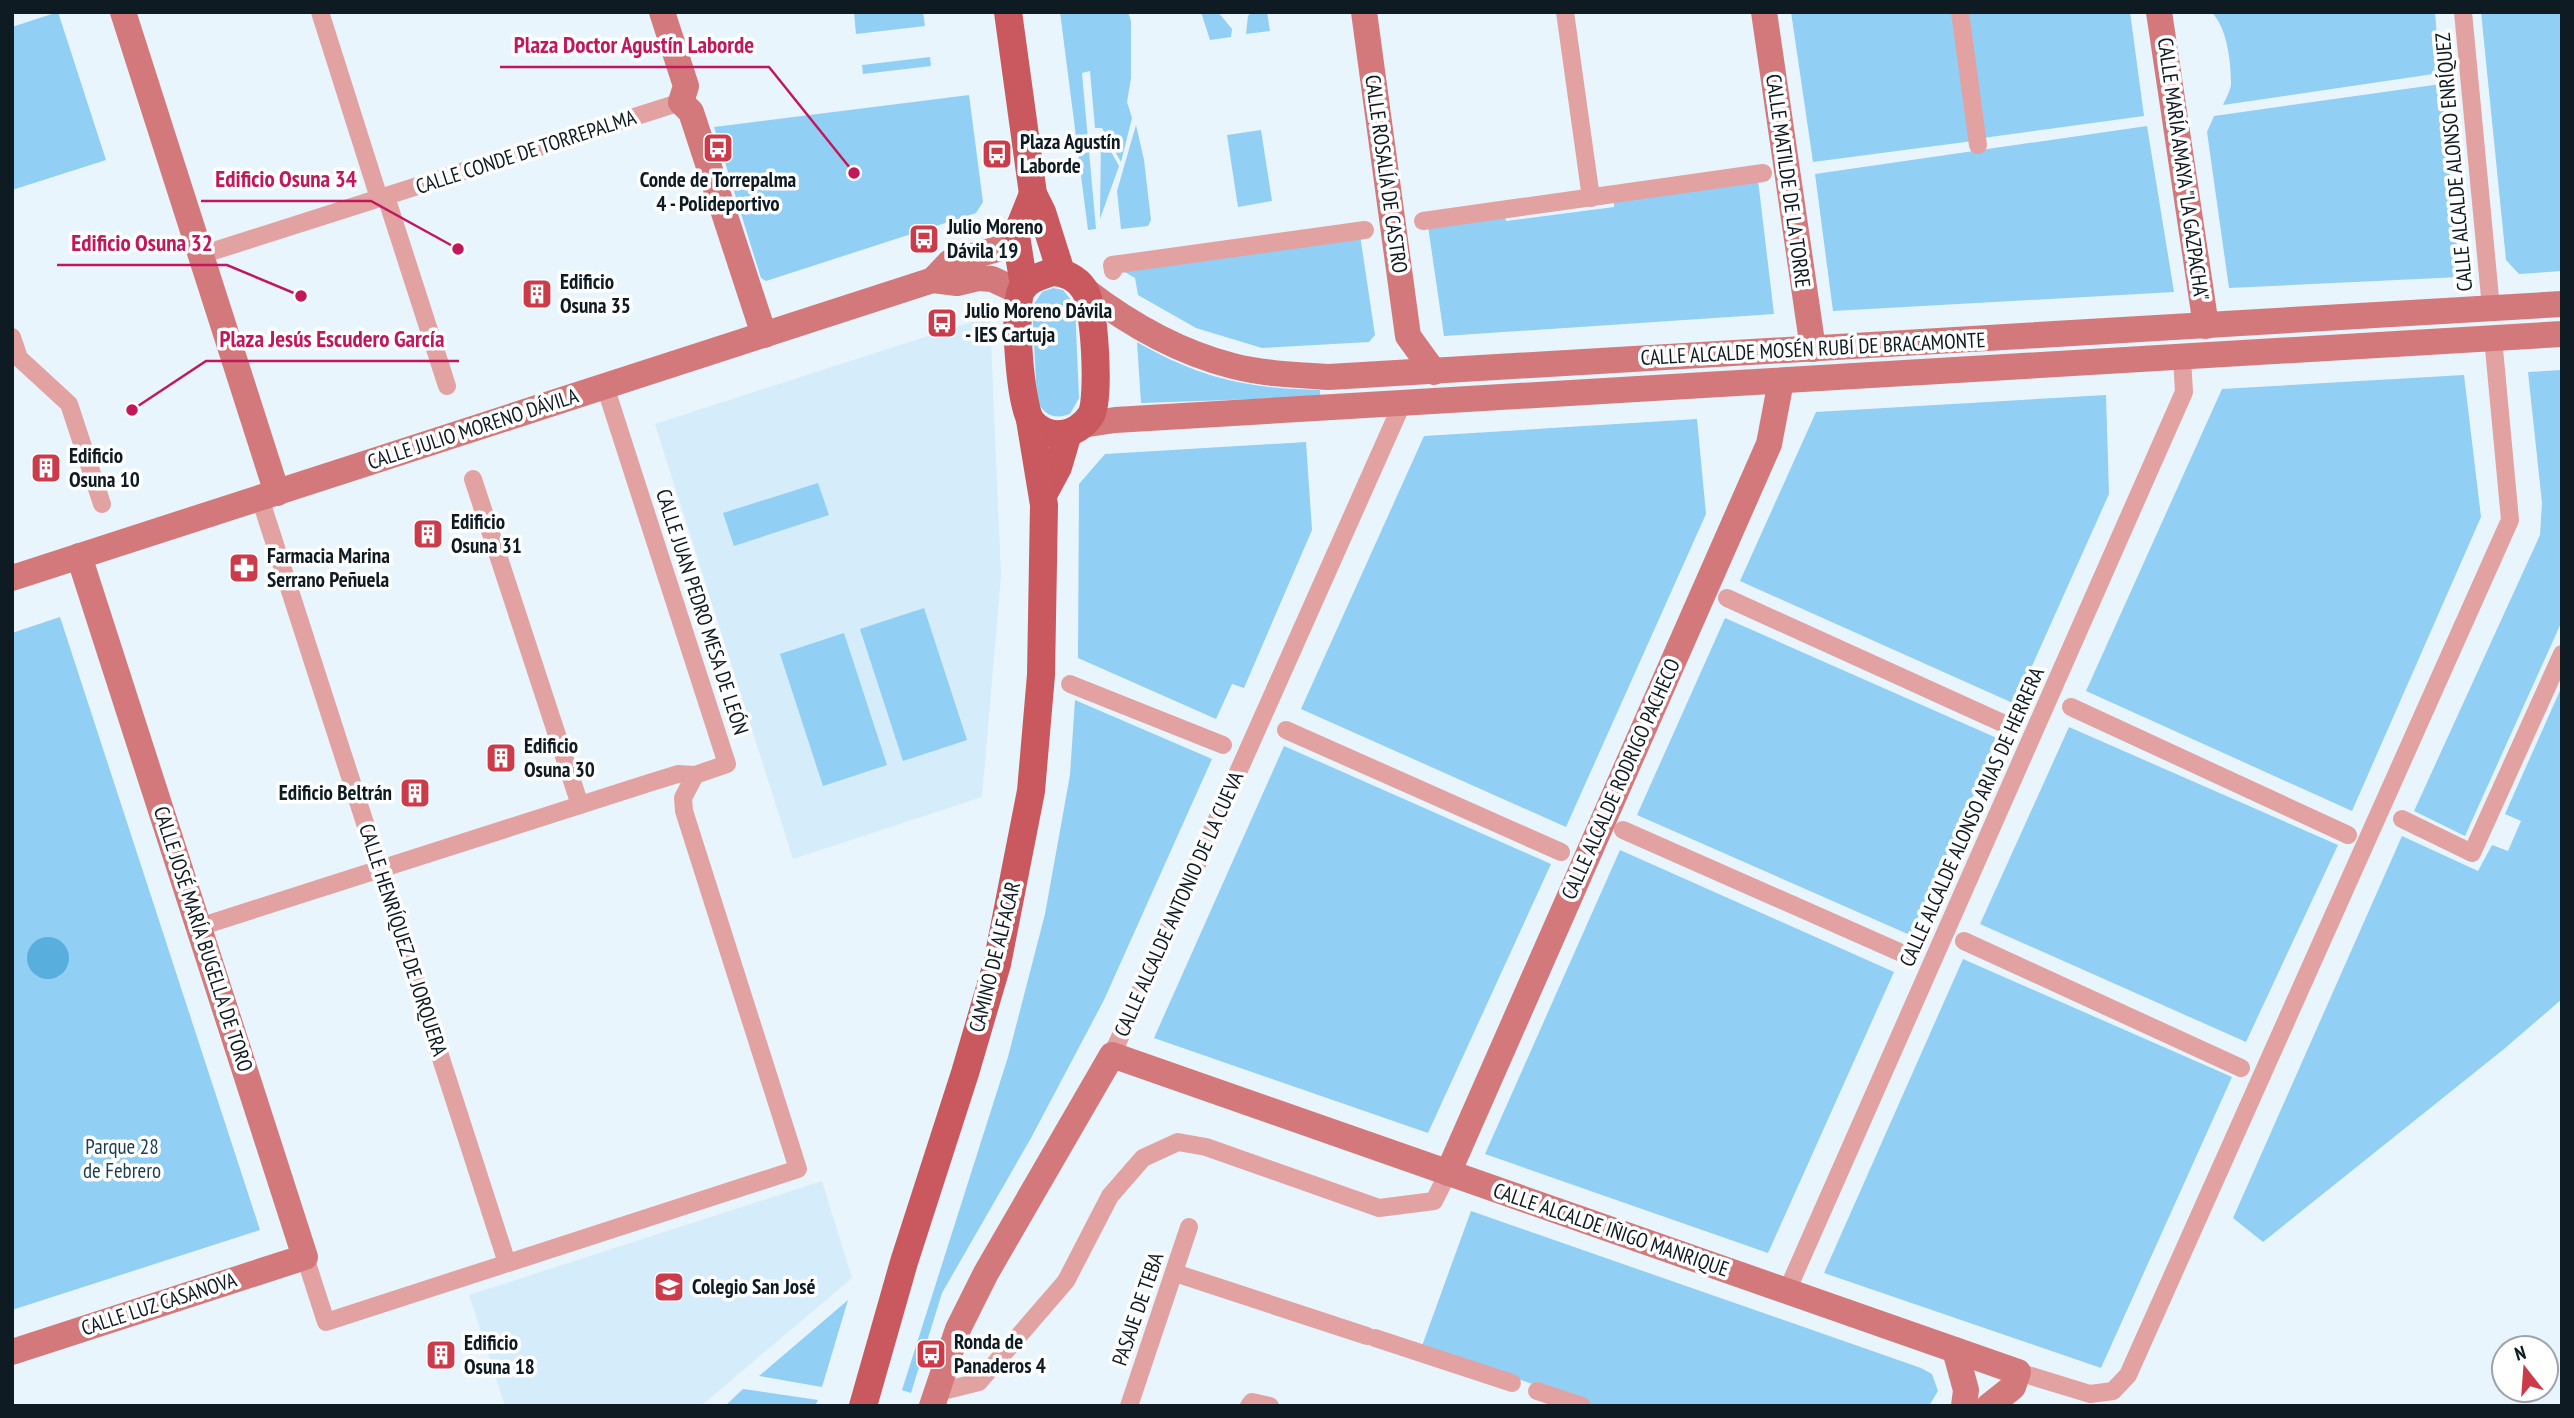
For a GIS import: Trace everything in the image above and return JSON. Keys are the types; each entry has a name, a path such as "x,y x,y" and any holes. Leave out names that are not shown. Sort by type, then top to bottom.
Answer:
{"main road":[{"path":"1008,12 1033,194 1042,212 1056,272"},
{"path":"1033,194 1010,245 1022,289 1033,278 1056,272"},
{"path":"1010,245 1037,258 1056,272 1068,275 1085,289"},
{"name":"CAMINO DE ALFACAR","path":"863,1406 904,1262 997,964 1031,791 1041,675 1044,493 1030,420 1022,400 1017,309 1022,289"},
{"name":"CAMINO DE ALFACAR","path":"1044,493 1075,429 1091,414 1096,397 1093,319 1085,289"},
{"path":"1030,420 1040,430 1058,435 1075,429"}],"street":[{"name":"CALLE HENRÍQUEZ DE JORQUERA","path":"123,12 201,255 268,496 381,870 507,1263"},
{"path":"320,12 447,386"},
{"path":"662,12 686,86 681,102 691,112 764,335"},
{"name":"CALLE ROSALÍA DE CASTRO","path":"1364,12 1408,337 1434,372"},
{"path":"1565,12 1591,198"},
{"name":"CALLE MATILDE DE LA TORRE","path":"1764,12 1813,349"},
{"path":"1960,12 1978,145"},
{"name":"CALLE MARÍA AMAYA \"LA GAZPACHA\"","path":"2159,12 2206,326"},
{"name":"CALLE ALCALDE ALONSO ENRÍQUEZ","path":"2463,12 2491,308"},
{"name":"CALLE CONDE DE TORREPALMA","path":"201,255 384,202 681,102"},
{"path":"1423,221 1763,173"},
{"path":"1113,271 1112,265 1365,230"},
{"name":"CALLE JULIO MORENO DÁVILA","path":"933,280 950,262 1010,245"},
{"name":"CALLE JULIO MORENO DÁVILA","path":"12,578 933,280 957,283 978,278 992,279 1022,289"},
{"name":"CALLE ALCALDE MOSÉN RUBÍ DE BRACAMONTE","path":"1085,289 1142,329 1194,354 1234,367 1277,374 1316,376 1388,375 2562,303"},
{"name":"CALLE ALCALDE MOSÉN RUBÍ DE BRACAMONTE","path":"1075,429 1115,420 2562,334"},
{"path":"12,337 19,358 69,404 102,504"},
{"path":"1388,375 1398,363 1408,337"},
{"name":"CALLE ALCALDE IÑIGO MANRIQUE","path":"1112,1055 2018,1372 2090,1394 2113,1391 2128,1375 2510,520 2493,338"},
{"name":"CALLE ALCALDE ALONSO ARIAS DE HERRERA","path":"1787,1292 2184,392 2182,358"},
{"name":"CALLE ALCALDE RODRIGO PACHECO","path":"1448,1173 1769,444 1781,381"},
{"name":"CALLE JUAN PEDRO MESA DE LEÓN","path":"199,927 580,804 678,774 695,775 727,764 605,386"},
{"name":"CALLE ALCALDE ANTONIO DE LA CUEVA","path":"933,1400 958,1329 986,1273 1112,1055 1402,404"},
{"path":"474,478 580,804"},
{"name":"CALLE JOSÉ MARÍA BUGELLA DE TORO","path":"79,556 326,1322 494,1270 507,1263"},
{"path":"1727,598 2009,726"},
{"path":"2402,819 2472,853 2562,654"},
{"path":"1070,684 1223,745"},
{"path":"2071,707 2348,835"},
{"path":"1286,730 1560,852"},
{"path":"507,1263 798,1169 684,811 683,798 695,775"},
{"path":"1623,830 1906,955"},
{"path":"1964,941 2241,1068"},
{"path":"933,1400 979,1382 1066,1281 1110,1196 1143,1158 1178,1142 1206,1147 1379,1208 1434,1201 1448,1173"},
{"name":"PASAJE DE TEBA","path":"1129,1406 1189,1227"},
{"name":"CALLE LUZ CASANOVA","path":"12,1352 305,1257"},
{"path":"1175,1273 1512,1383"},
{"path":"1955,1350 1966,1390 1964,1406"},
{"path":"1989,1406 2013,1387 2018,1372"},
{"path":"1537,1391 1582,1406"},
{"path":"1251,1404 1270,1406"}],"shaded area":[{"path":"990,316 1001,576 982,797 793,859 655,424"},
{"path":"48,937 63,943 69,958 63,973 48,979 33,973 27,958 33,943"},
{"name":"Colegio San José","path":"822,1181 852,1278 701,1406 505,1406 469,1295"}],"green space":[{"path":"58,12 106,160 12,190 12,27"},
{"path":"854,12 923,12 925,26 856,34"},
{"path":"1060,12 1128,12 1131,21 1131,78 1127,102 1132,118 1121,162 1102,128 1095,128 1090,71 1082,73 1096,229 1088,230"},
{"path":"1201,12 1218,12 1232,29 1231,37 1210,40"},
{"path":"1251,12 1267,12 1270,31 1246,34"},
{"path":"1791,12 1954,12 1973,141 1813,162"},
{"path":"1965,12 2130,12 2144,116 1983,138"},
{"path":"2211,12 2435,12 2440,73 2223,105 2231,86 2229,55 2221,26"},
{"path":"2481,12 2562,12 2562,271 2519,274 2506,260"},
{"path":"930,57 931,66 863,74 862,65"},
{"path":"2441,84 2460,277 2229,288 2207,132 2214,116"},
{"path":"969,95 983,202 976,213 766,281 761,278 714,127"},
{"path":"1136,125 1144,160 1151,220 1148,226 1121,229 1117,191"},
{"path":"2147,126 2174,292 1833,311 1815,174"},
{"path":"1261,130 1272,201 1238,207 1227,135"},
{"path":"1101,134 1119,166 1100,219"},
{"path":"1758,180 1774,314 1444,336 1428,226 1505,216 1506,221 1614,207 1614,201"},
{"path":"1360,235 1375,335 1369,342 1262,348 1196,328 1138,295 1135,278 1123,271"},
{"path":"1053,288 1063,290 1075,305 1079,398 1070,414 1059,416 1050,415 1042,409 1037,399 1032,307 1042,292"},
{"path":"1137,342 1203,373 1247,384 1320,390 1320,397 1141,403"},
{"path":"2562,370 2562,621 2465,836 2414,811 2540,535 2542,503 2528,372"},
{"path":"2464,375 2481,517 2352,811 2086,691 2222,389"},
{"path":"2106,395 2109,494 2015,704 1740,581 1816,412"},
{"path":"1697,419 1706,514 1566,827 1301,709 1424,436"},
{"path":"1306,442 1312,530 1244,688 1232,684 1216,719 1078,658 1079,484 1105,454"},
{"path":"818,483 829,515 734,546 723,513"},
{"path":"924,608 967,740 903,761 860,629"},
{"name":"Parque 28 de Febrero","path":"60,617 260,1230 12,1310 12,633"},
{"path":"1725,618 1999,739 1910,935 1637,815"},
{"path":"844,633 887,765 823,786 780,654"},
{"path":"2562,686 2562,999 2504,1049 2263,1242 2233,1218 2402,836 2478,871 2492,845 2508,851 2521,821 2505,814"},
{"path":"1075,700 1212,759 1104,1000 1031,1138 942,1293 911,1393 902,1390 1008,1057 1045,914 1070,775"},
{"path":"2069,727 2338,845 2246,1042 1980,924"},
{"path":"1284,746 1551,864 1428,1133 1154,1038"},
{"path":"1620,850 1894,972 1768,1253 1485,1154"},
{"path":"1963,959 2232,1077 2101,1368 1824,1273"},
{"path":"1471,1211 1921,1368 1932,1374 1938,1391 1929,1406 1597,1406 1422,1346"},
{"path":"848,1300 822,1387 759,1376"},
{"path":"743,1389 818,1400 815,1406 725,1406"}],"place":[{"name":"Conde de Torrepalma 4 - Polideportivo","path":"718,148"},
{"name":"Plaza Agustín Laborde","path":"997,154"},
{"name":"Plaza Doctor Agustín Laborde","path":"854,173"},
{"name":"Julio Moreno Dávila 19","path":"924,239"},
{"name":"Edificio Osuna 34","path":"458,249"},
{"name":"Edificio Osuna 35","path":"537,294"},
{"name":"Edificio Osuna 32","path":"301,296"},
{"name":"Julio Moreno Dávila - IES Cartuja","path":"942,323"},
{"name":"Plaza Jesús Escudero García","path":"132,410"},
{"name":"Edificio Osuna 10","path":"46,468"},
{"name":"Edificio Osuna 31","path":"428,534"},
{"name":"Farmacia Marina Serrano Peñuela","path":"244,568"},
{"name":"Edificio Osuna 30","path":"501,758"},
{"name":"Edificio Beltrán","path":"415,793"},
{"name":"Colegio San José","path":"669,1287"},
{"name":"Ronda de Panaderos 4","path":"931,1354"},
{"name":"Edificio Osuna 18","path":"441,1355"}]}
